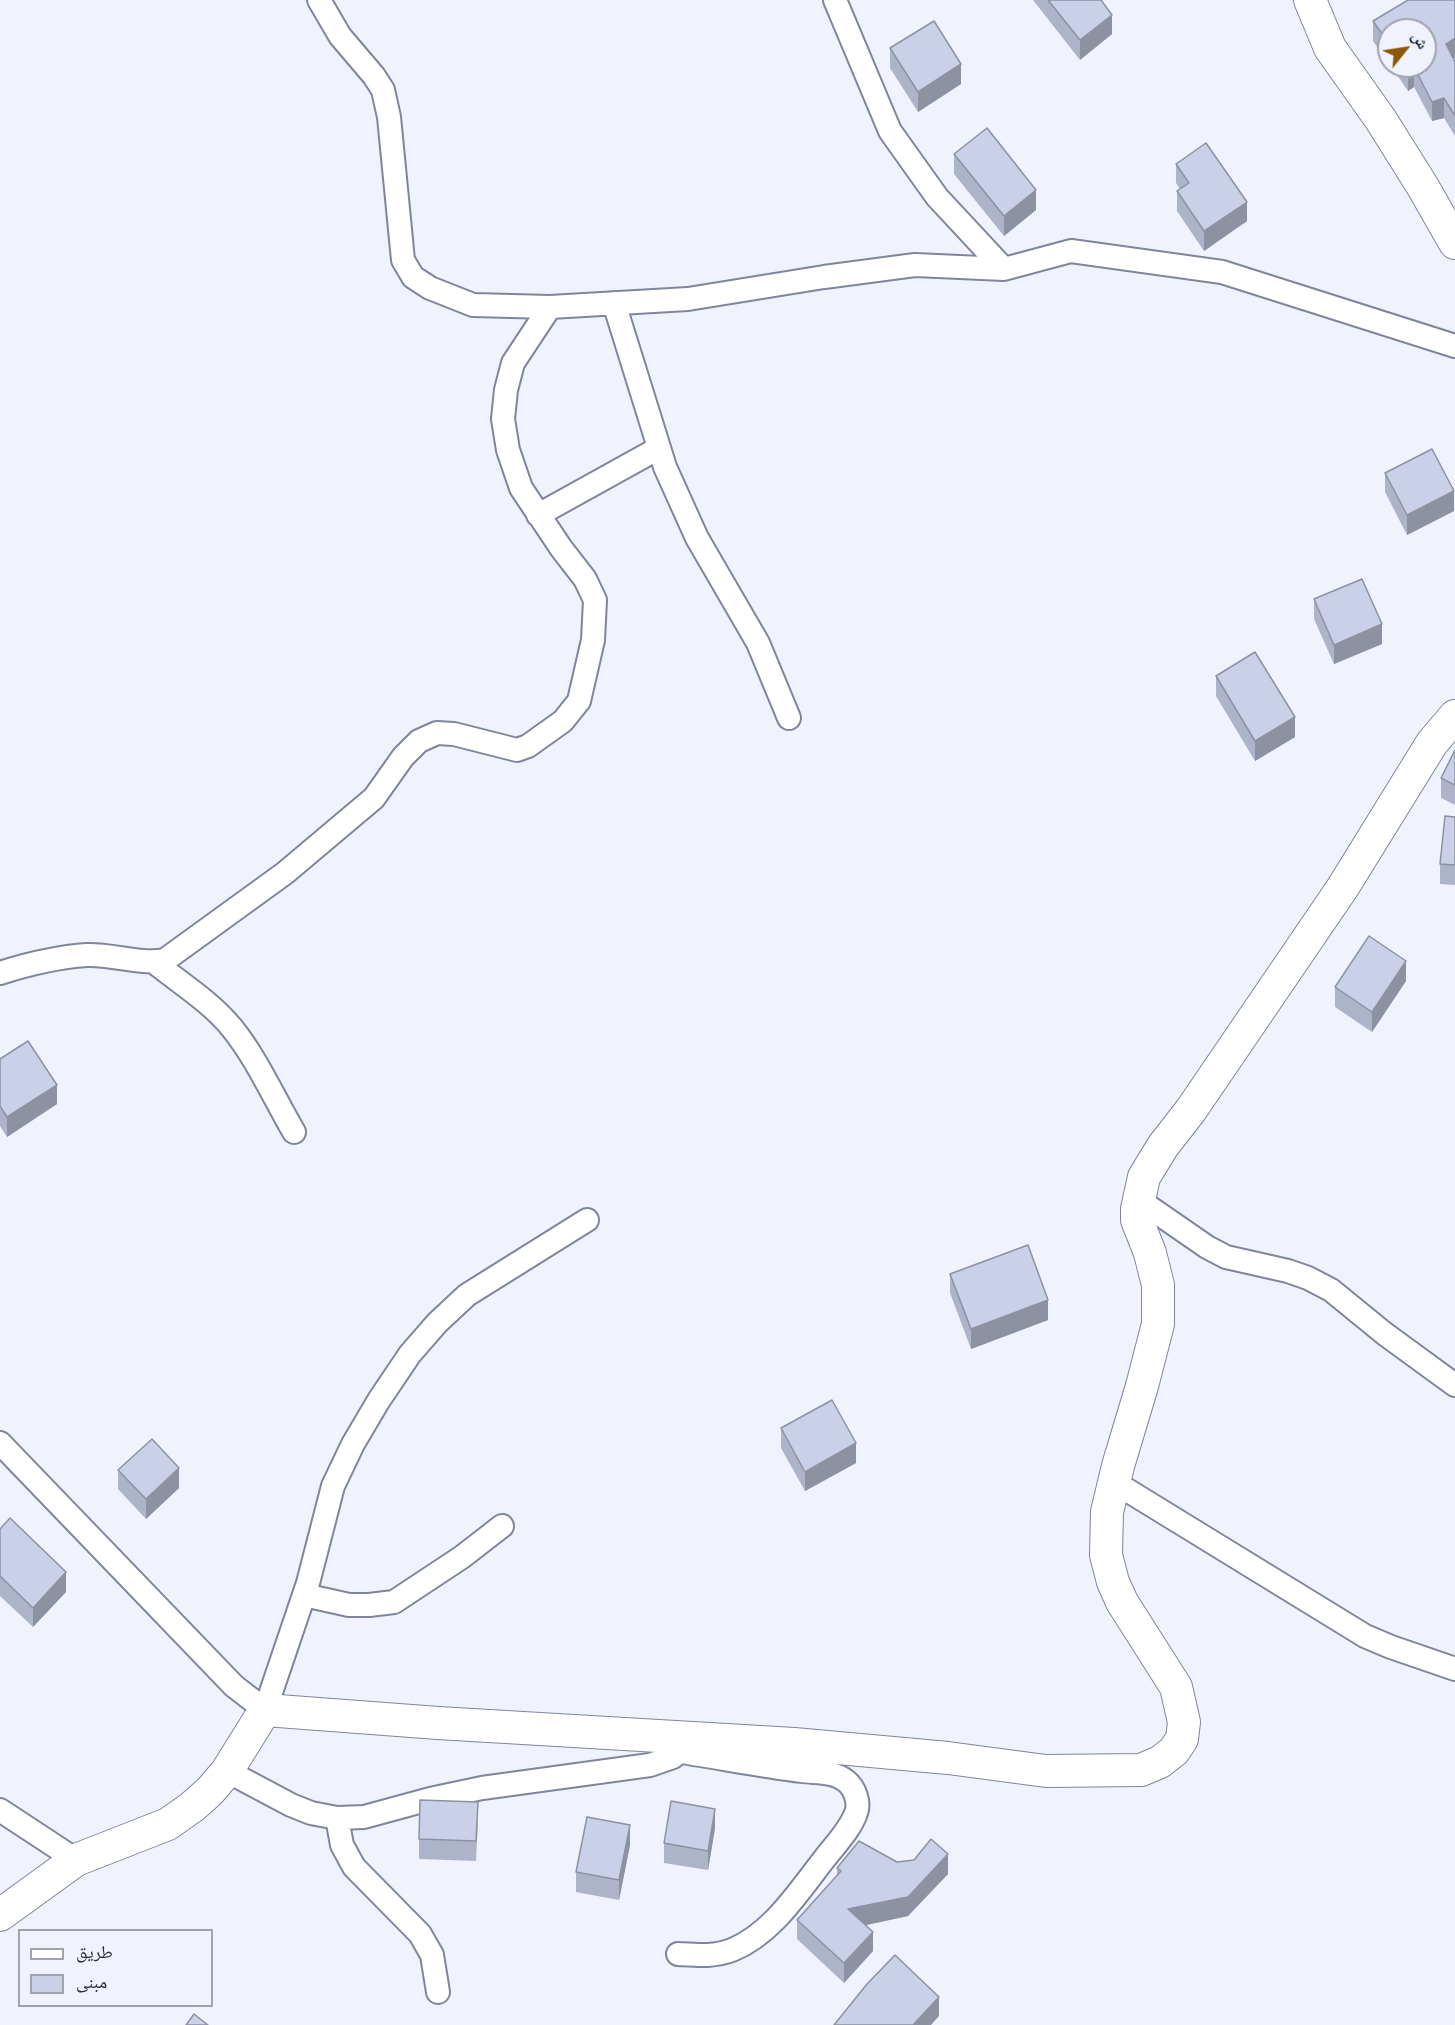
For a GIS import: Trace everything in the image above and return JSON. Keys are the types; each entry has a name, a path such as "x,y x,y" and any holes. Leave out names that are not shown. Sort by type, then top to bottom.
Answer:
{"main road":[{"path":"1310,0 1330,48 1381,120 1455,243"},
{"path":"0,1915 76,1860 168,1824 192,1807 210,1791 226,1771 265,1710 688,1745 853,1749 948,1758 1046,1771 1141,1770 1160,1762 1174,1751 1182,1739 1184,1722 1183,1708 1176,1686 1122,1602 1113,1582 1106,1556 1107,1512 1158,1324 1158,1285 1150,1253 1137,1220 1144,1177 1342,887 1432,743 1455,716"}],"street":[{"path":"319,0 340,36 383,90 389,117 403,260 413,277 430,288 473,305 550,307 688,299 824,276 915,265 1004,269 1071,251 1222,272 1455,346"},
{"path":"835,0 890,131 937,197 1004,269"},
{"path":"614,303 665,467 698,538 758,643 789,718"},
{"path":"0,973 29,964 87,955 154,962 165,960 285,873 374,798 403,757 419,741 437,733 454,734 517,750 528,746 563,722 579,700 593,640 595,600 585,579 521,488 508,450 503,419 506,390 513,363 550,307"},
{"path":"538,515 659,448"},
{"path":"154,962 203,1001 231,1028 255,1063 294,1132"},
{"path":"1139,1200 1226,1257 1288,1271 1331,1290 1455,1385"},
{"path":"0,1443 234,1686 265,1710 304,1595 333,1486 353,1444 379,1400 411,1354 437,1323 467,1295 587,1220"},
{"path":"1114,1482 1365,1636 1455,1669"},
{"path":"304,1595 350,1605 394,1602 462,1557 502,1526"},
{"path":"226,1771 291,1805 311,1813 337,1818 364,1817 482,1788 650,1765 664,1762 688,1745 845,1779 852,1787 856,1798 857,1812 835,1846 791,1902 753,1938 733,1949 712,1955 678,1954"},
{"path":"0,1810 76,1860"},
{"path":"337,1818 342,1845 354,1867 420,1934 432,1954 438,1992"}],"building":[{"path":"1048,0 1101,0 1112,15 1080,40"},
{"path":"1408,0 1455,0 1455,38 1446,44 1455,62 1455,116 1444,98 1432,102 1420,78 1437,78 1437,18 1378,18"},
{"path":"934,21 961,64 918,92 890,48"},
{"path":"987,128 1036,190 1004,216 954,154"},
{"path":"1206,143 1247,202 1204,231 1177,191 1189,183 1176,164"},
{"path":"1432,449 1454,491 1407,515 1385,473"},
{"path":"1362,579 1382,624 1334,645 1314,599"},
{"path":"1255,652 1295,717 1255,741 1216,676"},
{"path":"1455,750 1455,785 1441,778"},
{"path":"1445,816 1455,817 1455,865 1440,864"},
{"path":"1369,936 1406,961 1372,1012 1335,987"},
{"path":"28,1041 57,1085 7,1117 0,1106 0,1059"},
{"path":"1028,1245 1048,1300 971,1329 950,1274"},
{"path":"832,1400 856,1443 805,1472 781,1428"},
{"path":"152,1439 179,1468 146,1499 118,1470"},
{"path":"10,1518 66,1572 33,1608 0,1576 0,1529"},
{"path":"420,1800 478,1802 476,1841 419,1839"},
{"path":"671,1801 715,1809 708,1851 664,1843"},
{"path":"587,1817 630,1825 619,1880 576,1872"},
{"path":"931,1839 948,1854 908,1897 848,1909 873,1932 844,1963 797,1920 841,1871 837,1868 859,1841 897,1862 914,1860"},
{"path":"895,1955 939,1997 913,2025 834,2025 867,1984"},
{"path":"194,2014 208,2025 186,2025"}]}
